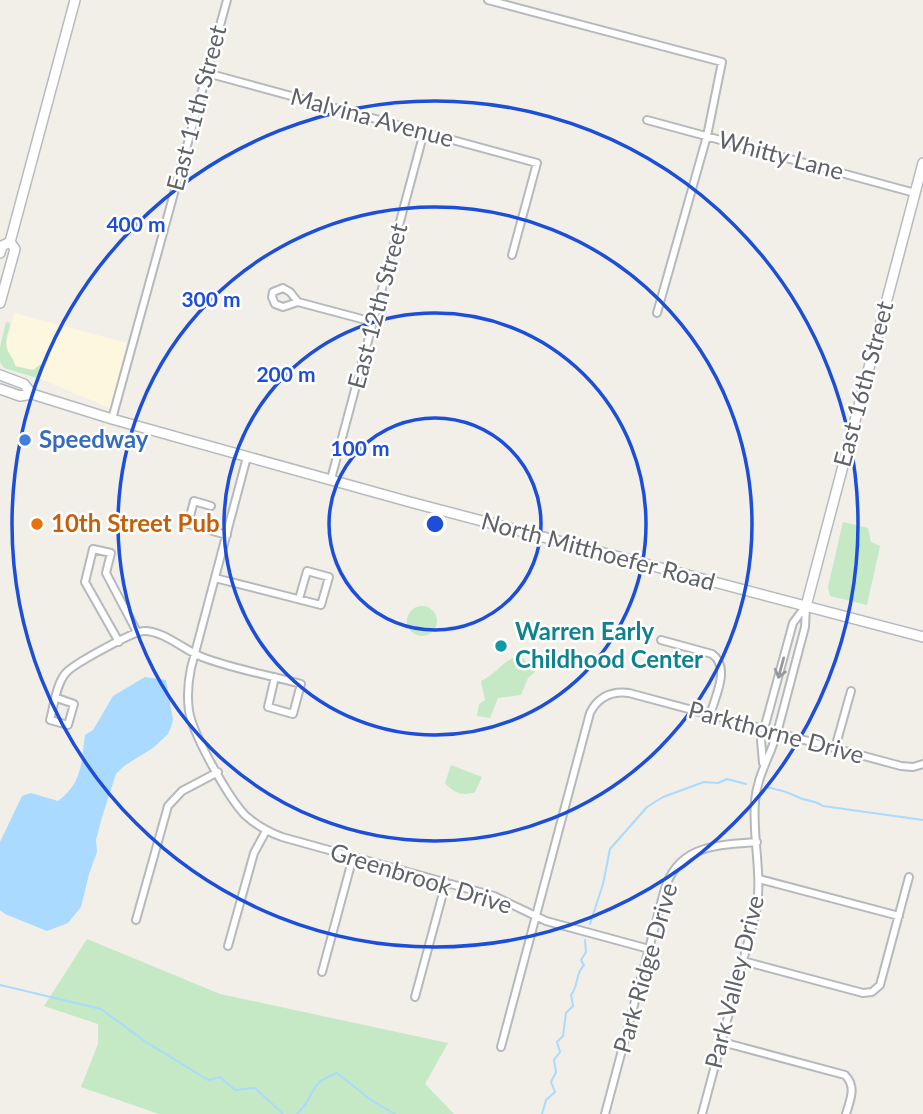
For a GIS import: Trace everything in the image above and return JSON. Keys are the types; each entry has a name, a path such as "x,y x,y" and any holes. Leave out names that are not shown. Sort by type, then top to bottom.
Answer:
{"main road":[{"path":"0,253 2,246 10,242 75,0"},
{"name":"East 16th Street","path":"806,606 923,163"},
{"path":"0,303 15,249 10,242"},
{"name":"North Mitthoefer Road","path":"0,375 24,384 32,394"},
{"name":"North Mitthoefer Road","path":"0,389 20,396 32,394 410,502 806,606 922,633"}],"street":[{"name":"East 11th Street","path":"112,419 227,0"},
{"path":"488,0 722,62 707,136 657,313"},
{"name":"Malvina Avenue","path":"207,73 537,163 512,255"},
{"name":"Whitty Lane","path":"647,120 915,192"},
{"name":"East 12th Street","path":"331,479 424,132"},
{"path":"298,302 373,322"},
{"name":"Greenbrook Drive","path":"247,457 188,687 189,710 198,738 244,813 266,831 282,837 500,898 536,917 649,949"},
{"path":"211,506 194,501 188,524 227,535"},
{"path":"119,642 85,582 93,549 111,553 106,573 136,632"},
{"path":"215,578 321,606 329,577 307,571 299,599"},
{"name":"Park Valley Drive","path":"702,1114 756,912 759,878 755,804 763,765 761,740 793,623 806,606"},
{"name":"Park Valley Drive","path":"763,765 777,733 805,627 806,606"},
{"path":"57,698 74,704 68,725 50,720 62,680 71,668 136,632 156,633 204,657 301,684 293,714 268,707 275,677"},
{"path":"661,640 712,654 719,659 722,671 710,715"},
{"path":"835,748 851,691"},
{"name":"Parkthorne Drive","path":"536,917 590,713 603,697 629,693 904,767 923,764"},
{"path":"136,920 168,806 182,791 218,772"},
{"path":"228,946 254,851 266,831"},
{"name":"Park Ridge Drive","path":"605,1114 666,886 674,871 682,861 711,846 757,842"},
{"path":"322,972 353,857"},
{"path":"743,961 863,993 874,991 880,985 909,877"},
{"path":"759,878 899,916"},
{"path":"415,997 446,883"},
{"path":"501,1046 536,917"},
{"path":"722,1042 845,1075 853,1088 846,1114"}],"shaded area":[{"path":"14,313 127,343 110,408 19,370 5,350"}],"green space":[{"path":"6,322 10,323 6,345 15,366 33,370 41,364 42,369 37,378 4,368 0,362 0,347"},
{"path":"843,522 868,528 871,542 880,546 867,605 830,596 828,587"},
{"path":"422,606 433,610 437,621 433,632 422,636 411,632 407,621 411,610"},
{"path":"515,657 523,658 535,672 528,678 521,695 498,698 490,718 477,716 479,704 485,700 481,681"},
{"path":"451,765 482,777 475,792 458,793 445,783"},
{"path":"87,939 220,994 448,1043 425,1084 454,1114 159,1114 81,1087 98,1044 98,1024 44,1006"}],"water":[{"path":"145,677 166,680 173,720 168,734 116,774 102,817 96,840 97,852 81,907 68,923 47,931 5,914 0,910 0,842 22,796 31,793 58,801 66,794 79,771 85,735 93,730 113,696"}],"waterway":[{"path":"590,924 603,884 610,849 647,807 663,797 704,782 718,783 727,779 746,784"},
{"path":"765,787 823,806 923,820"},
{"path":"542,1114 546,1100 555,1092 551,1082 556,1072 554,1060 560,1052 557,1042 563,1036 566,1013 573,1006 571,995 584,965 581,960 586,952 585,940"},
{"path":"0,985 101,1009 146,1042 208,1080 220,1077 235,1090 255,1088 283,1114"},
{"path":"297,1114 316,1086 337,1073 371,1100 395,1114"}],"place":[{"name":"Speedway","path":"25,440"},
{"name":"10th Street Pub","path":"37,524"},
{"name":"Warren Early Childhood Center","path":"501,646"}]}
